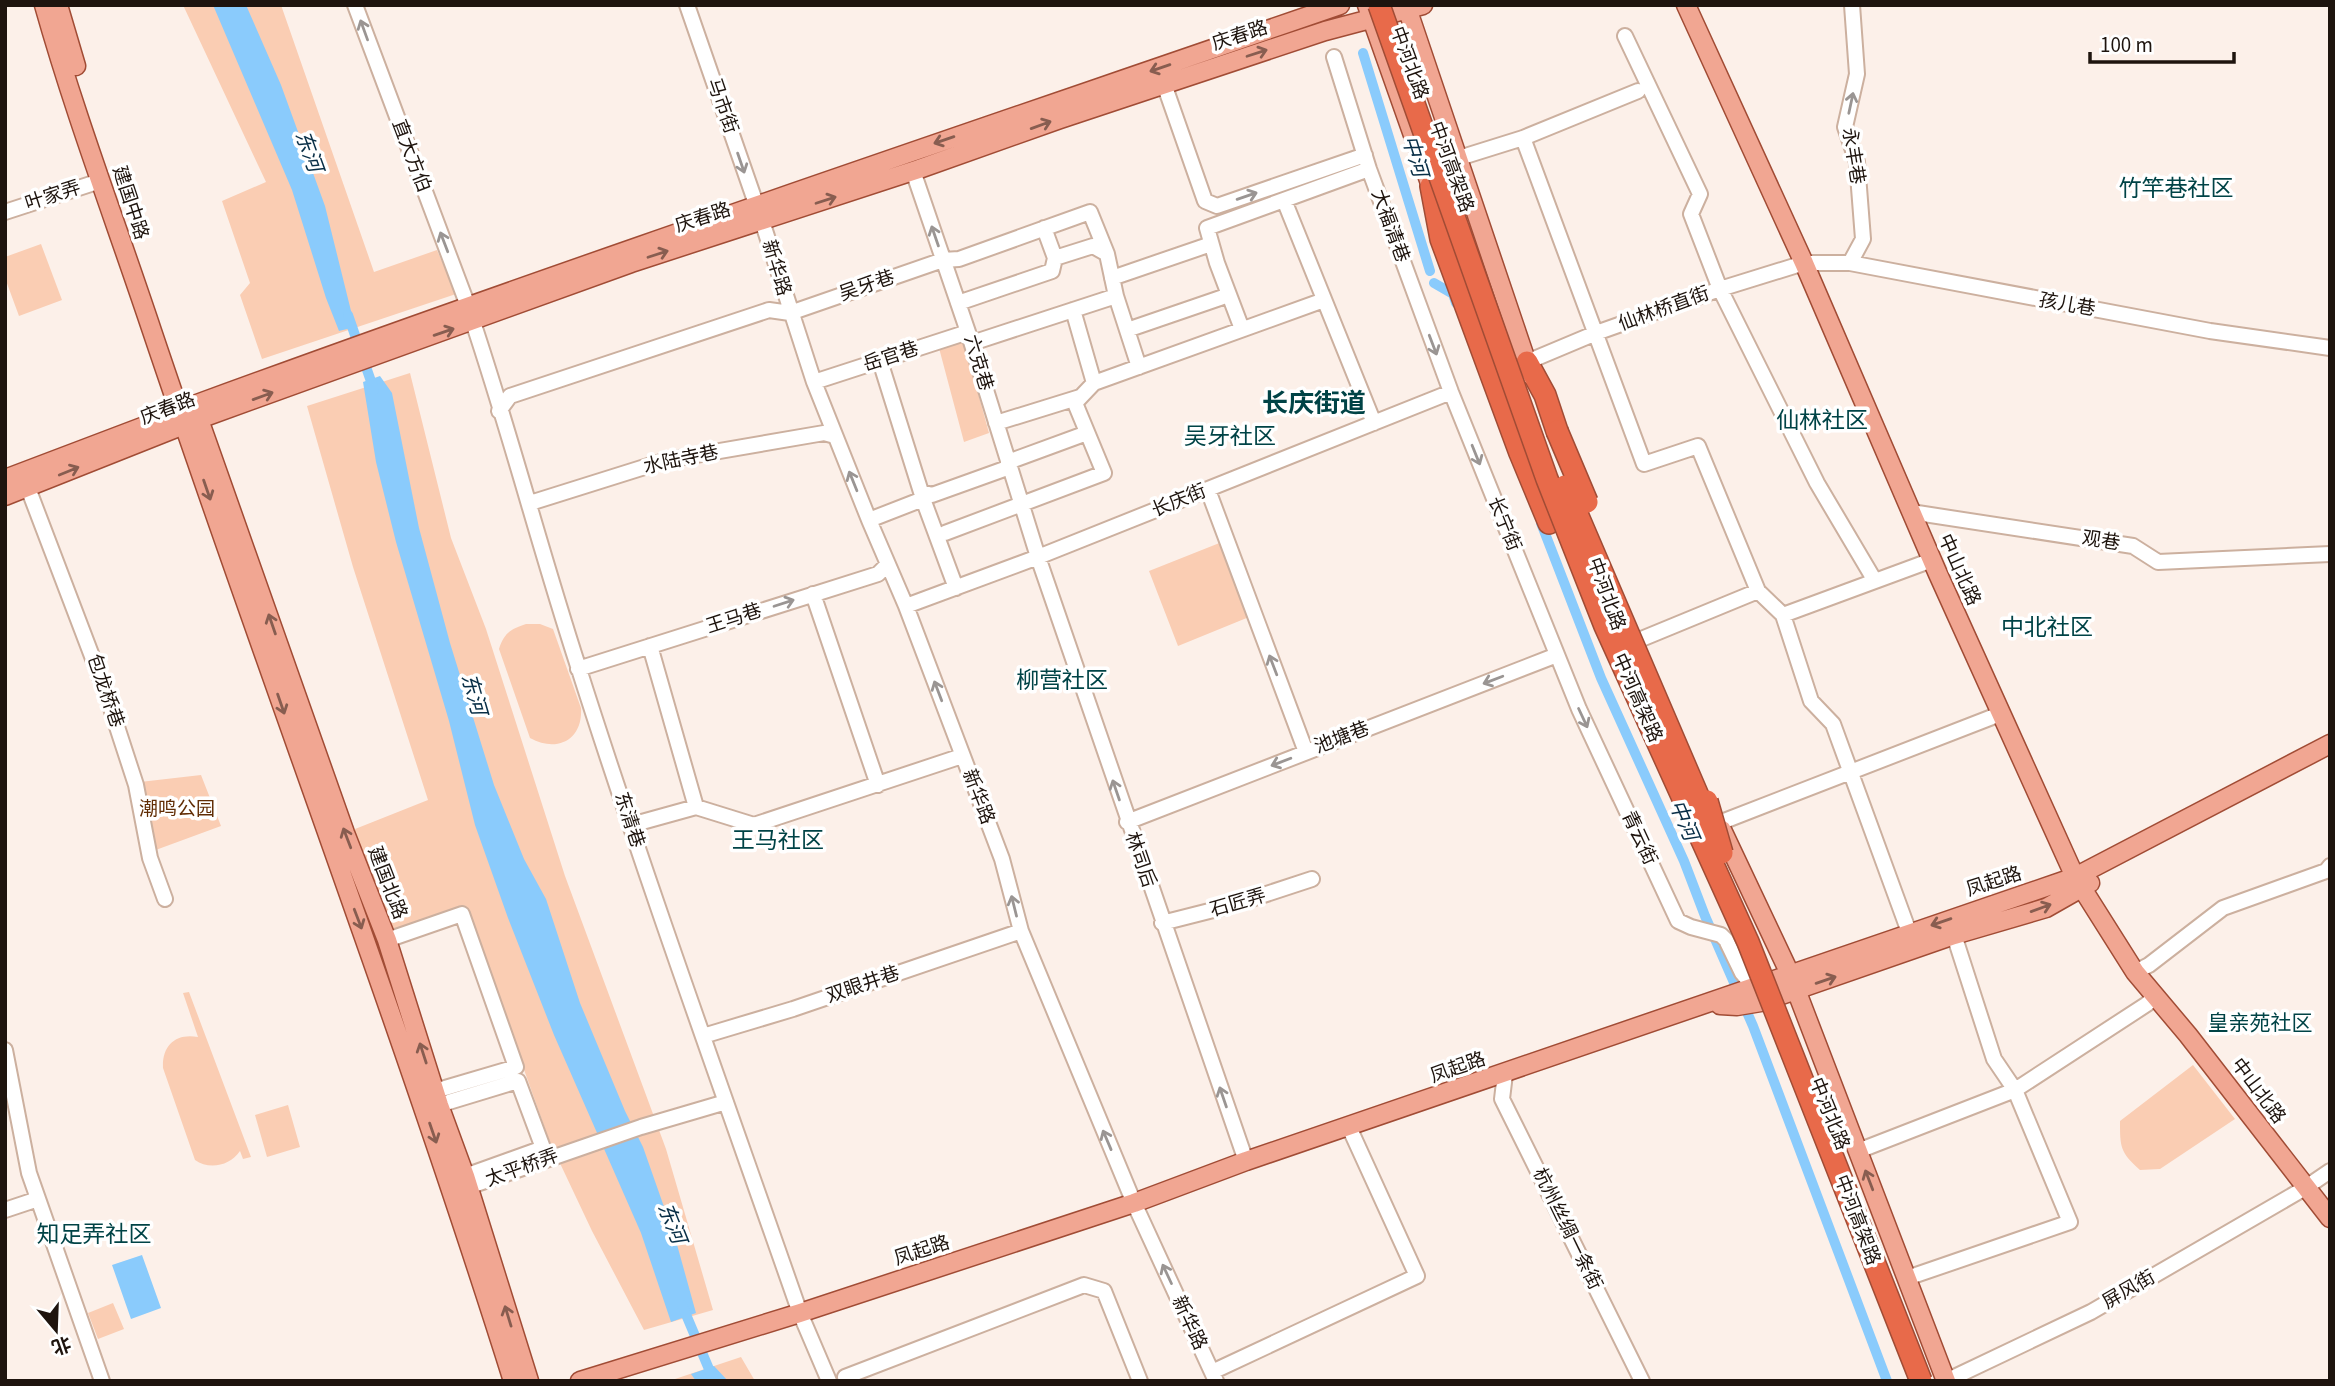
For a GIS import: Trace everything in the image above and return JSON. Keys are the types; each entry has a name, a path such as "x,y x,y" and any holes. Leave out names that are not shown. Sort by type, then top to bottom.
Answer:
{"highway":[{"name":"中河高架路","path":"1407,7 1559,473 1760,940 1933,1381"},
{"name":"中河高架路","path":"1372,9 1547,479 1605,626 1748,942 1921,1381"},
{"path":"1431,186 1441,239 1520,453 1549,523 1605,626"},
{"path":"1527,362 1545,395 1557,431 1695,760 1722,853"}],"main road":[{"name":"建国中路","path":"44,5 100,181 189,415"},
{"name":"建国中路","path":"58,5 189,415"},
{"name":"庆春路","path":"5,478 470,314 631,263 994,123 1340,5"},
{"name":"中山北路","path":"1686,5 1804,262 2000,714 2079,882 2135,972 2330,1218"},
{"name":"庆春路","path":"759,214 913,171 1372,9 1407,7"},
{"name":"中河北路","path":"1407,7 1551,433 1695,774 1794,982 1946,1381"},
{"name":"中河北路","path":"1372,9 1431,186 1443,203 1500,374 1591,619 1742,947 1747,998 1914,1381"},
{"name":"庆春路","path":"5,496 189,415"},
{"name":"建国北路","path":"189,415 387,940 529,1381"},
{"name":"建国北路","path":"189,415 328,837 447,1174 513,1381"},
{"name":"凤起路","path":"580,1381 705,1340 800,1313 1134,1202 1246,1161 1709,1004 1747,998 1794,982 1909,932 2079,882 2330,744"},
{"path":"1794,982 2046,908 2079,882 2330,752"}],"street":[{"name":"直大方伯","path":"355,5 470,314"},
{"name":"马市街","path":"687,5 759,214"},
{"name":"永丰巷","path":"1850,263 1863,239 1857,162 1846,127 1857,74 1852,5"},
{"path":"1625,36 1700,194 1691,214 1720,289 1817,483 1875,581"},
{"name":"大福清巷","path":"1334,57 1367,162 1451,392"},
{"path":"1164,84 1205,201 1217,206 1367,162"},
{"path":"1459,158 1523,138 1638,91"},
{"path":"1523,138 1644,464 1698,446 1758,591 1783,615 1811,701 1833,724 1909,932"},
{"path":"1242,329 1207,228 1284,200 1367,162"},
{"name":"六克巷","path":"913,171 970,337 1038,557"},
{"name":"叶家弄","path":"5,212 100,181"},
{"path":"1284,200 1374,423"},
{"name":"吴牙巷","path":"499,411 510,396 769,310 790,313 1090,212 1107,254"},
{"name":"新华路","path":"759,214 814,382 906,606 1002,859 1021,931 1134,1202 1214,1377"},
{"path":"958,303 1052,271 1055,258 1044,228"},
{"path":"1112,278 1212,244"},
{"path":"1055,258 1093,246 1107,254 1116,296 1139,367"},
{"name":"孩儿巷","path":"1804,262 1850,263 2210,331 2330,348"},
{"name":"仙林桥直街","path":"1527,362 1597,333 1804,262"},
{"path":"1127,330 1229,295"},
{"name":"岳官巷","path":"814,382 880,361 1116,296"},
{"path":"945,533 1104,473 1075,403 1094,383 1324,300"},
{"path":"1073,310 1094,383"},
{"name":"东清巷","path":"470,314 530,503 578,668 800,1313 829,1381"},
{"path":"880,361 921,492 932,495 1087,433"},
{"name":"长庆街","path":"906,606 1038,557 1451,392"},
{"name":"长宁街","path":"1451,392 1557,655"},
{"path":"996,423 1080,397"},
{"name":"水陆寺巷","path":"530,503 667,460 824,433 835,436"},
{"name":"包龙桥巷","path":"28,488 106,693 136,785 150,858 165,898"},
{"path":"1208,490 1306,752"},
{"path":"869,520 923,499 956,588"},
{"name":"观巷","path":"1911,512 2133,547 2158,562 2330,554"},
{"name":"林司后","path":"1038,557 1127,822 1246,1161"},
{"path":"1783,615 1931,560"},
{"name":"王马巷","path":"578,668 878,574 887,565"},
{"path":"1639,640 1758,591"},
{"path":"813,594 878,785"},
{"path":"650,646 696,807"},
{"name":"青云街","path":"1557,655 1579,709 1678,921 1721,935 1726,940 1742,973 1747,998"},
{"name":"池塘巷","path":"1127,822 1557,655"},
{"path":"1719,823 2000,714"},
{"path":"631,825 696,807 754,825 962,756"},
{"path":"2135,972 2149,965 2223,908 2326,871 2330,866"},
{"name":"石匠弄","path":"1162,923 1233,905 1312,879"},
{"path":"387,940 462,914 516,1067 437,1098"},
{"name":"双眼井巷","path":"704,1036 793,1009 1021,931"},
{"path":"1907,1278 2070,1222 2015,1090 1994,1059 1954,935"},
{"path":"1858,1151 2015,1090 2147,1004 2155,996"},
{"path":"5,1050 29,1172 102,1381"},
{"name":"杭州丝绸一条街","path":"1505,1074 1502,1099 1642,1381"},
{"path":"437,1098 518,1081 542,1149 467,1182"},
{"name":"太平桥弄","path":"467,1182 726,1102"},
{"path":"1214,1377 1417,1276 1349,1127"},
{"name":"屏风街","path":"1946,1381 2091,1311 2330,1171"},
{"path":"5,1210 38,1199"},
{"path":"845,1377 1084,1285 1104,1292 1140,1381"}],"green space":[{"path":"183,5 281,5 374,272 437,250 456,294 262,359 240,295 250,283 222,201 266,182"},
{"path":"41,244 62,300 19,316 5,278 5,257"},
{"path":"964,342 989,433 964,442 939,348"},
{"path":"410,373 451,538 486,629 565,876 666,1149 713,1310 644,1330 592,1231 549,1140 468,912 387,940 345,833 428,800 353,567 307,406"},
{"path":"1227,540 1254,615 1178,646 1149,571"},
{"path":"526,624 540,624 553,629 581,708 578,728 573,736 559,744 530,738 499,649 509,632"},
{"name":"潮鸣公园","path":"201,775 221,826 153,851 140,782"},
{"path":"189,992 251,1157 243,1159 240,1151 231,1160 213,1166 195,1160 163,1068 165,1053 172,1042 183,1037 198,1037 183,993"},
{"path":"2193,1065 2235,1119 2160,1169 2140,1170 2122,1148 2120,1121"},
{"path":"288,1105 300,1147 267,1157 255,1115"},
{"path":"113,1303 124,1329 98,1339 88,1313"},
{"path":"741,1357 755,1381 669,1381"}],"water":[{"path":"213,5 246,5 281,85 325,206 355,327 339,331 292,190"},
{"path":"380,376 392,393 419,528 450,643 494,785 524,859 546,899 580,1003 643,1147 676,1241 696,1313 671,1322 641,1233 554,1035 475,825 449,721 396,542 376,462 363,382"},
{"path":"142,1255 161,1308 131,1319 112,1265"},
{"path":"714,1366 728,1381 696,1381 691,1374"}],"waterway":[{"name":"中河","path":"1363,53 1430,271"},
{"name":"中河","path":"1434,283 1453,294 1456,303"},
{"name":"东河","path":"348,315 374,390"},
{"name":"中河","path":"1541,523 1601,678 1684,861 1753,1026 1887,1381"},
{"name":"东河","path":"682,1305 714,1381"}],"district":[{"name":"竹竿巷社区","path":"2176,188"},
{"name":"长庆街道","path":"1314,403"},
{"name":"仙林社区","path":"1822,420"},
{"name":"吴牙社区","path":"1230,436"},
{"name":"中北社区","path":"2047,627"},
{"name":"柳营社区","path":"1062,680"},
{"name":"王马社区","path":"778,840"},
{"name":"皇亲苑社区","path":"2260,1023"},
{"name":"知足弄社区","path":"94,1234"}]}
